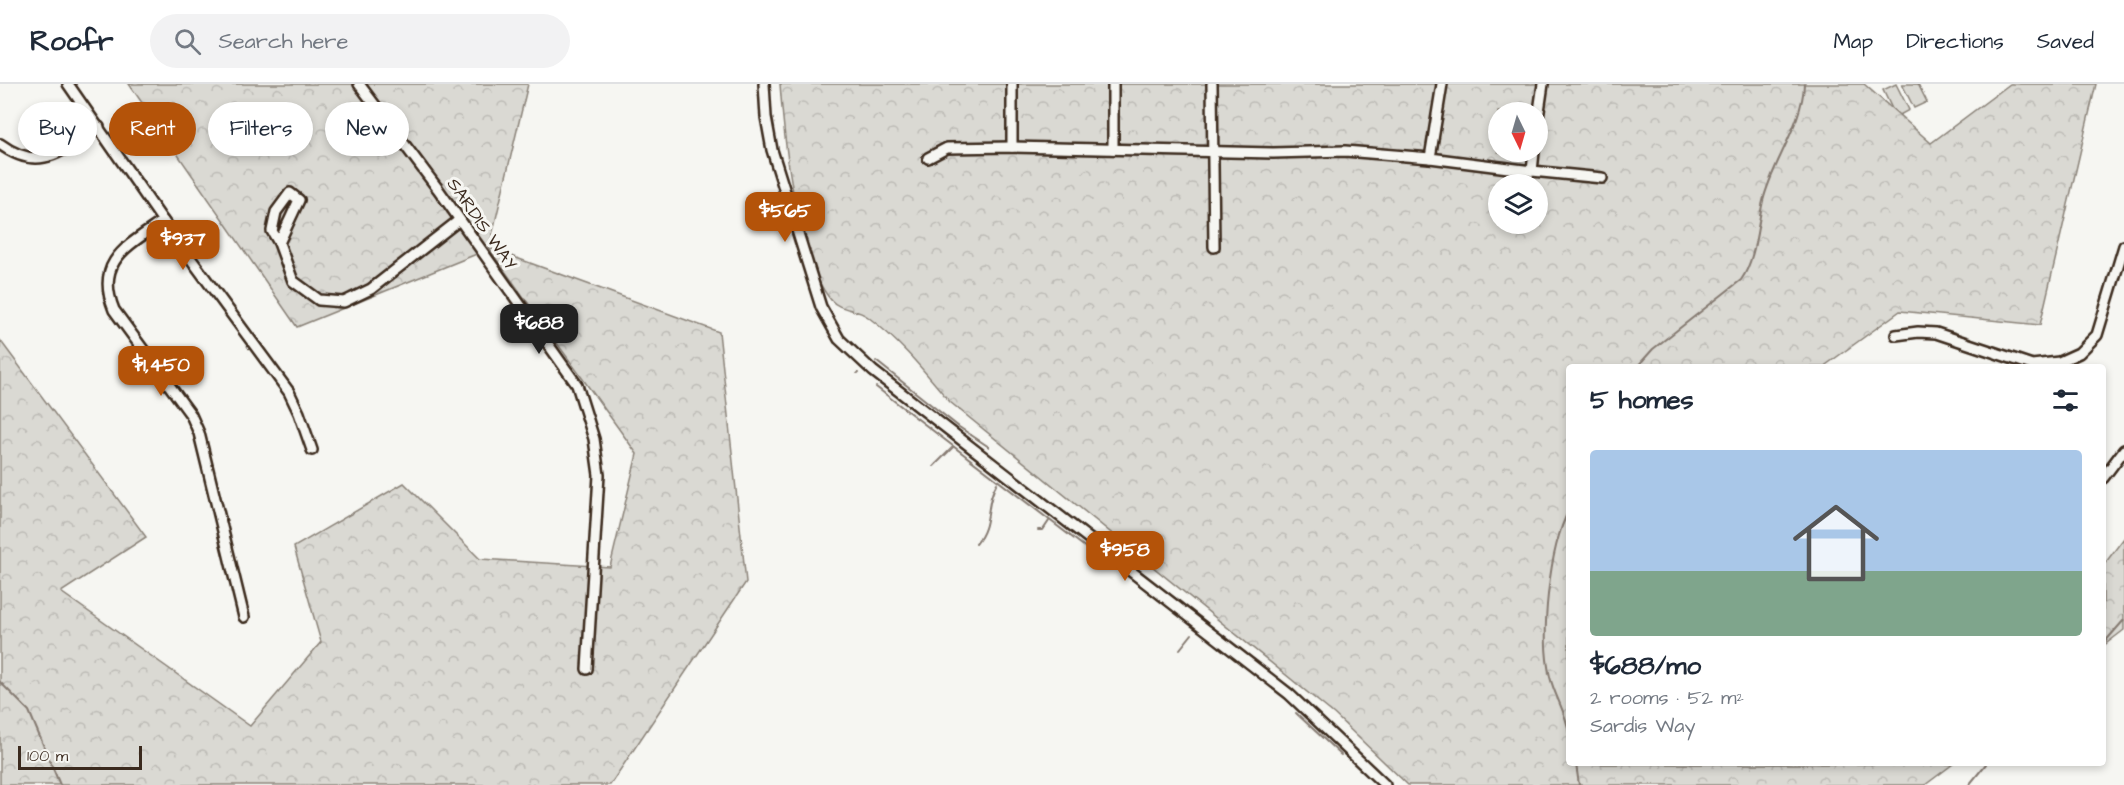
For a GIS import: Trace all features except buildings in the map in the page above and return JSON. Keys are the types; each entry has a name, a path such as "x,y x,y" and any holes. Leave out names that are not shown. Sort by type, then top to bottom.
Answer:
{"street":[{"path":"68,84 163,221 289,392 312,450"},
{"name":"SARDIS WAY","path":"359,84 438,189 458,221 577,386 594,439 599,475 587,669"},
{"path":"764,84 771,142 802,253 825,316 844,346 896,389 1289,694 1385,785"},
{"path":"1012,84 1012,147"},
{"path":"1113,84 1113,149"},
{"path":"1212,84 1211,151 1214,247"},
{"path":"1430,158 1442,84"},
{"path":"1540,102 1543,84"},
{"path":"0,144 16,155 34,160 49,158 99,127"},
{"path":"928,158 947,148 1345,151 1430,158 1602,178"},
{"path":"1532,171 1533,162"},
{"path":"279,243 299,200 290,193 276,212 272,231 279,243 293,281 319,300 344,302 371,289 458,221"},
{"path":"163,221 118,254 108,273 107,293 114,310 191,416 199,433 244,617"},
{"path":"2041,364 2059,362 2079,353 2097,335 2124,246"},
{"path":"1896,335 1918,332 1936,333 2029,364"},
{"path":"2106,474 2124,450"}],"green space":[{"path":"129,84 528,84 489,248 719,332 746,582 610,785 0,785 0,340 146,537 61,592 250,726 321,642 294,547 404,483 480,559 610,567 637,454 489,249 297,327 179,156 196,156 196,102 141,102"},
{"path":"780,84 1864,84 1931,143 2010,84 2096,84 2040,325 1900,311 1827,364 1566,364 1566,766 1950,766 1925,785 1408,785 1334,714 950,402 911,357 880,326 864,314 835,304 819,281 809,257 794,197"},
{"path":"1896,84 1909,110 1896,117 1883,90"},
{"path":"1902,84 1918,84 1927,102 1914,108"},
{"path":"2124,538 2124,630 2106,644 2106,562"}],"waterway":[{"path":"1640,364 1653,349 1741,280 1746,272 1753,252 1767,187 1793,128 1804,84"},
{"path":"876,361 959,427 989,447"},
{"path":"876,387 1090,551"},
{"path":"934,466 953,447"},
{"path":"976,544 985,529 993,491 997,483"},
{"path":"1566,517 1556,546 1546,616 1547,659 1550,677 1566,722"},
{"path":"1038,530 1043,530 1049,521"},
{"path":"2106,641 2124,620"},
{"path":"1180,649 1192,634"},
{"path":"0,682 29,711 60,785"},
{"path":"1296,713 1341,755"},
{"path":"1576,766 1579,785"},
{"path":"1969,785 1984,766"}]}
